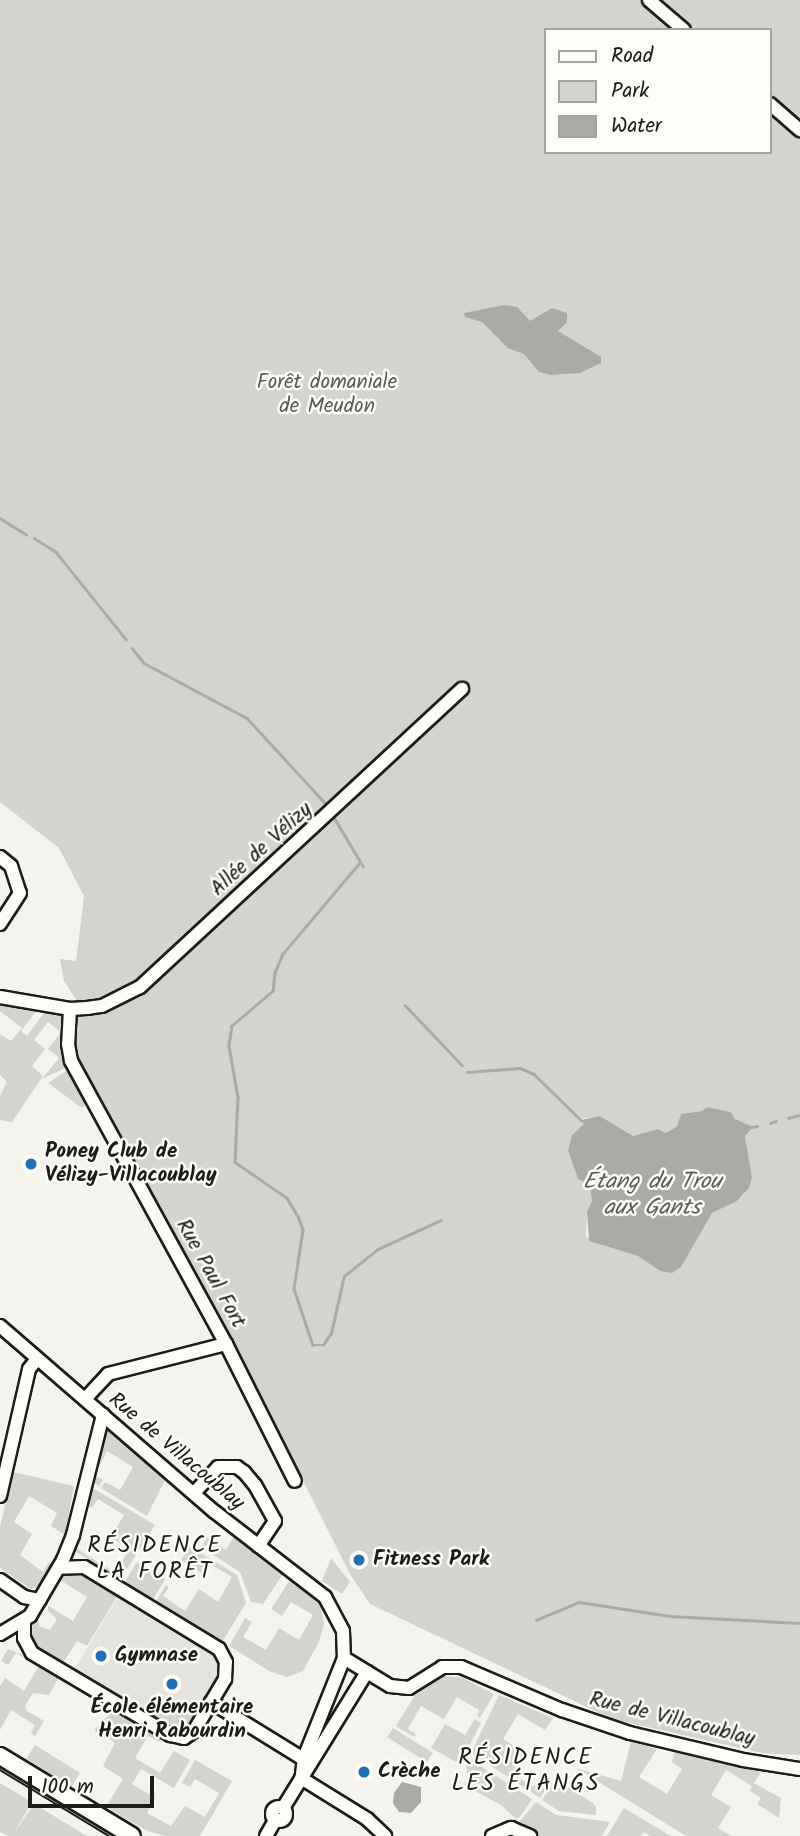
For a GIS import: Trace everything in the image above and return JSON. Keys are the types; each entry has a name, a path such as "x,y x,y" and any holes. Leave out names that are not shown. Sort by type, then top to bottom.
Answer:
{"main road":[{"path":"0,1756 132,1836"}],"street":[{"path":"649,0 682,28"},
{"path":"772,106 800,130"},
{"name":"Allée de Vélizy","path":"0,997 70,1009 102,1006 140,987 341,804 462,689"},
{"path":"0,857 11,866 20,893 0,924"},
{"name":"Rue Paul Fort","path":"70,1009 68,1045 71,1061 226,1344 295,1481"},
{"name":"Rue de Villacoublay","path":"0,1326 194,1493 330,1603 342,1631 344,1658"},
{"path":"85,1399 108,1374 226,1344"},
{"path":"0,1496 29,1369 37,1359"},
{"path":"0,1633 24,1623 59,1568 73,1535 103,1415"},
{"path":"194,1493 218,1467 237,1467 244,1472 255,1485 275,1521 258,1546"},
{"path":"24,1623 24,1638 32,1653 175,1737 191,1734 228,1670 219,1649 84,1567 59,1568"},
{"path":"0,1580 24,1597 40,1600"},
{"path":"266,1836 301,1777 344,1658 367,1672 308,1761"},
{"name":"Rue de Villacoublay","path":"367,1672 401,1689 417,1685 442,1667 461,1667 562,1710 643,1737 743,1760 800,1769"},
{"path":"211,1702 308,1761"},
{"path":"301,1777 367,1819 385,1836"},
{"path":"492,1836 511,1828 530,1836"}],"shaded area":[{"path":"119,1595 215,1654 220,1661 221,1674 194,1714 157,1691 143,1710 74,1670"}],"green space":[{"name":"Forêt domaniale de Meudon","path":"0,0 800,0 800,1755 762,1753 612,1719 370,1604 350,1574 236,1348 79,1064 73,1045 77,1001 64,981 60,959 76,961 84,896 59,848 0,802","holes":["707,1107 731,1112 735,1119 749,1128 745,1136 752,1177 746,1192 737,1201 712,1213 678,1270 660,1271 638,1256 599,1244 586,1236 587,1212 593,1201 590,1185 578,1179 568,1151 575,1132 584,1124 581,1119 600,1116 633,1136 658,1129 666,1133 678,1125 681,1114 702,1111"]},
{"path":"0,1005 37,1010 21,1031 27,1036 46,1010 60,1014 64,1022 63,1055 67,1067 42,1079 59,1058 48,1049 61,1032 48,1022 34,1040 45,1049 32,1066 43,1076 12,1122 0,1120 0,1096 7,1082 0,1075 0,1034 11,1041 22,1028 0,1011"},
{"path":"68,1070 86,1104 82,1108 48,1083"},
{"path":"103,1429 113,1429 166,1478 147,1516 101,1488 105,1482 120,1490 133,1467 107,1451 95,1475 103,1480 99,1486 89,1479"},
{"path":"13,1472 74,1486 65,1535 51,1526 57,1513 29,1496 14,1522 32,1534 20,1555 43,1572 49,1562 52,1564 38,1586 31,1589 0,1568 0,1527"},
{"path":"86,1484 155,1525 120,1580 76,1552 76,1548 115,1573 129,1550 111,1537 124,1515 98,1499 92,1508 83,1502"},
{"path":"234,1536 283,1574 263,1604 251,1602 240,1572 201,1547 207,1537 226,1550"},
{"path":"189,1546 237,1575 246,1603 222,1642 155,1603 166,1585 169,1587 163,1596 185,1611 199,1589 218,1602 232,1577 210,1564 203,1574 181,1560"},
{"path":"331,1558 350,1582 342,1594 322,1581"},
{"path":"137,1562 165,1579 152,1600 124,1583"},
{"path":"64,1574 83,1574 118,1595 87,1646 77,1641 63,1663 34,1645 29,1630 48,1594 52,1597 38,1619 39,1626 50,1630 57,1619 48,1611 48,1606 73,1621 87,1597 60,1580"},
{"path":"290,1580 321,1606 324,1624 319,1642 303,1671 287,1677 271,1672 229,1646 245,1618 252,1622 243,1637 266,1650 279,1628 299,1640 313,1615 291,1602 282,1616 271,1609"},
{"path":"8,1649 23,1655 59,1677 49,1695 33,1693 25,1706 27,1711 44,1721 35,1736 31,1733 35,1725 11,1710 0,1730 0,1686 5,1678 24,1691 39,1666 16,1653 8,1665 1,1661"},
{"path":"444,1676 463,1678 494,1694 480,1718 477,1716 479,1710 457,1697 444,1719 421,1706 408,1729 416,1734 414,1737 396,1726 415,1695"},
{"path":"157,1693 195,1716 189,1725 174,1730 145,1712"},
{"path":"499,1695 553,1718 545,1730 518,1714 503,1739 525,1753 511,1773 533,1787 541,1776 551,1781 540,1798 471,1753"},
{"path":"114,1710 161,1739 159,1742 148,1736 135,1758 160,1773 174,1751 190,1760 174,1788 141,1769 132,1784 155,1798 147,1813 171,1826 185,1806 205,1817 219,1793 195,1779 190,1787 182,1783 195,1760 232,1781 200,1836 166,1836 147,1831 106,1807 123,1779 103,1766 115,1743 94,1730"},
{"path":"475,1719 481,1723 460,1764 431,1748 445,1724 465,1735"},
{"path":"393,1728 433,1753 427,1762 387,1737"},
{"path":"631,1742 657,1749 639,1777 667,1794 682,1769 672,1762 674,1752 761,1772 754,1783 781,1798 779,1818 757,1804 761,1798 750,1791 752,1786 726,1770 711,1795 731,1807 718,1828 732,1836 686,1836 576,1768 621,1781"},
{"path":"35,1745 80,1773 71,1787 27,1759"},
{"path":"471,1760 532,1799 520,1817 516,1819 501,1805 464,1785 468,1777 466,1766"},
{"path":"555,1780 593,1803 596,1815 559,1811 542,1800"},
{"path":"0,1783 32,1802 14,1833 34,1804 87,1836 9,1836 0,1832"},
{"path":"536,1802 556,1815 610,1822 602,1836 540,1836 519,1822"},
{"path":"624,1808 671,1836 650,1836 644,1832 641,1836 607,1836"}],"water":[{"path":"504,305 517,307 530,321 552,308 567,313 567,322 558,331 601,357 601,363 580,373 551,375 539,372 524,354 508,348 482,322 465,317 464,313"},
{"name":"Étang du Trou aux Gants","path":"707,1107 731,1112 735,1119 753,1127 745,1136 752,1177 749,1188 737,1201 712,1213 681,1267 672,1273 660,1271 638,1256 589,1241 587,1212 592,1201 590,1185 578,1179 568,1151 572,1135 584,1124 581,1120 600,1116 633,1136 658,1129 666,1133 677,1126 681,1114 702,1111"},
{"path":"402,1782 421,1787 421,1802 411,1813 399,1812 393,1803 394,1793"}],"waterway":[{"path":"0,518 26,534"},
{"path":"34,538 56,552 126,639"},
{"path":"132,648 144,663 247,718 328,806"},
{"path":"335,819 363,866"},
{"path":"360,863 283,954 275,973 273,991 232,1026 229,1046 238,1097 235,1162 287,1198 298,1216 303,1230 294,1289 313,1345 323,1345 331,1333 344,1276 378,1249 441,1220"},
{"path":"405,1005 462,1065"},
{"path":"467,1072 520,1068 534,1074 581,1120"},
{"path":"788,1118 800,1115"},
{"path":"770,1123 776,1121"},
{"path":"753,1127 757,1126"},
{"path":"536,1620 579,1602 670,1616 800,1623"}],"tram line":[{"path":"0,1770 109,1836"}],"place":[{"name":"Poney Club de Vélizy-Villacoublay","path":"31,1164"},
{"name":"Fitness Park","path":"359,1560"},
{"name":"Gymnase","path":"101,1656"},
{"name":"École élémentaire Henri Rabourdin","path":"172,1684"},
{"name":"Crèche","path":"364,1772"}],"district":[{"name":"RÉSIDENCE LA FORÊT","path":"155,1559"},
{"name":"RÉSIDENCE LES ÉTANGS","path":"526,1771"}]}
